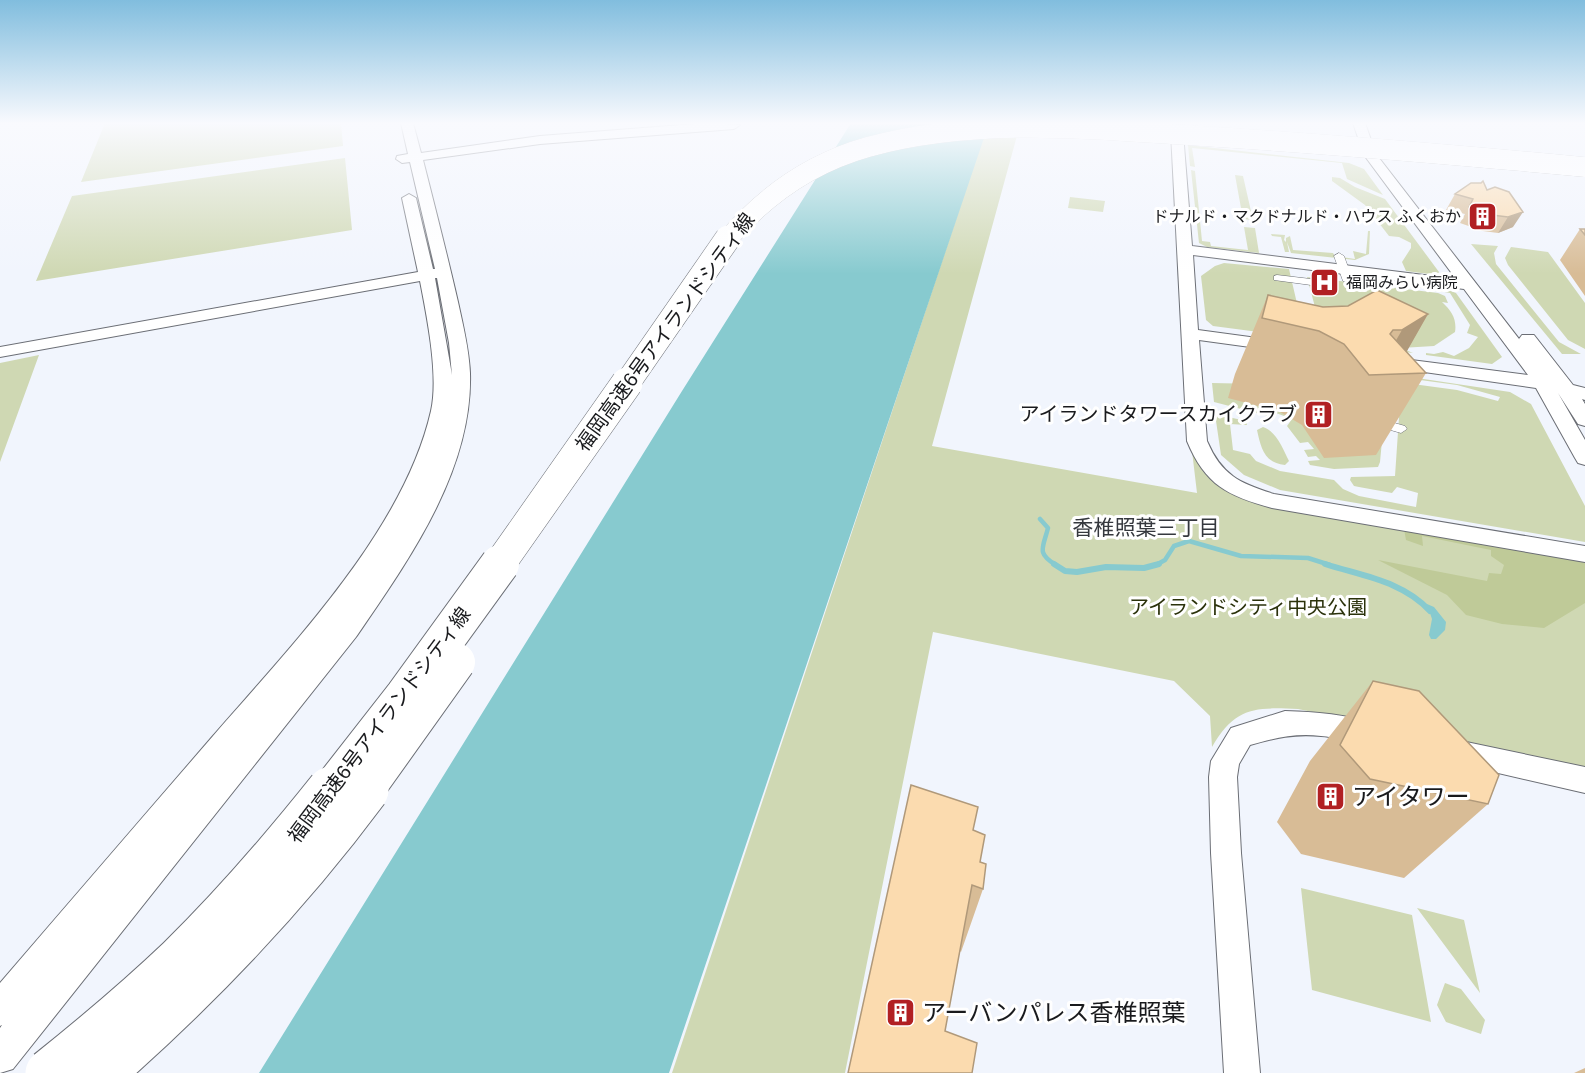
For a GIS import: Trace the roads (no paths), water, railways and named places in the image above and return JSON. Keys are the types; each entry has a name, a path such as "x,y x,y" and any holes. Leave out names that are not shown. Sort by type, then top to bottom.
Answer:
{"highway":[{"name":"福岡高速6号アイランドシティ線","path":"49,1073 192,948 261,876 324,801 396,708 463,615 727,240 760,203 792,179 804,173"},
{"name":"福岡高速6号アイランドシティ線","path":"101,1073 213,970 288,889 351,811 479,630 742,242 774,206 805,183 824,173"}],"street":[{"path":"0,1056 347,630 380,584 407,540 434,487 452,440 461,380 457,342 405,182 406,173"},
{"path":"0,1009 322,627 388,534 413,489 433,440 441,410 444,383 435,274 412,173"},
{"path":"1180,173 1197,441 1204,460 1212,472 1234,487 1272,501 1585,554"},
{"path":"1389,173 1468,285 1568,387 1585,458"},
{"path":"1391,173 1568,387 1585,420"},
{"path":"1185,250 1468,285"},
{"path":"1339,256 1348,281"},
{"path":"0,352 435,274"},
{"path":"1277,278 1311,282"},
{"path":"1191,334 1297,349"},
{"path":"1367,358 1568,387"},
{"path":"1362,419 1401,429"},
{"path":"1242,1073 1226,853 1223,777 1225,761 1241,736 1285,723 1322,724 1389,737"},
{"path":"1422,744 1585,780"}],"water":[{"path":"819,173 972,173 669,1073 259,1073"},
{"path":"1427,604 1434,607 1446,622 1445,630 1436,639 1431,639 1429,635 1432,619"}],"waterway":[{"path":"1040,519 1048,528 1043,553 1056,565"},
{"path":"1157,565 1165,560 1174,546 1189,541 1241,556 1308,558 1330,565"},
{"path":"1054,564 1065,571 1077,572 1106,567 1144,568 1157,565"},
{"path":"1325,564 1395,586 1430,611"}],"place":[{"name":"ドナルド・マクドナルド・ハウス ふくおか","path":"1482,216"},
{"name":"福岡みらい病院","path":"1325,282"},
{"name":"アイランドタワースカイクラブ","path":"1318,414"},
{"name":"アイタワー","path":"1331,796"},
{"name":"アーバンパレス香椎照葉","path":"901,1012"}],"district":[{"name":"香椎照葉三丁目","path":"1146,527"}],"park label":[{"name":"アイランドシティ中央公園","path":"1248,607"}]}
